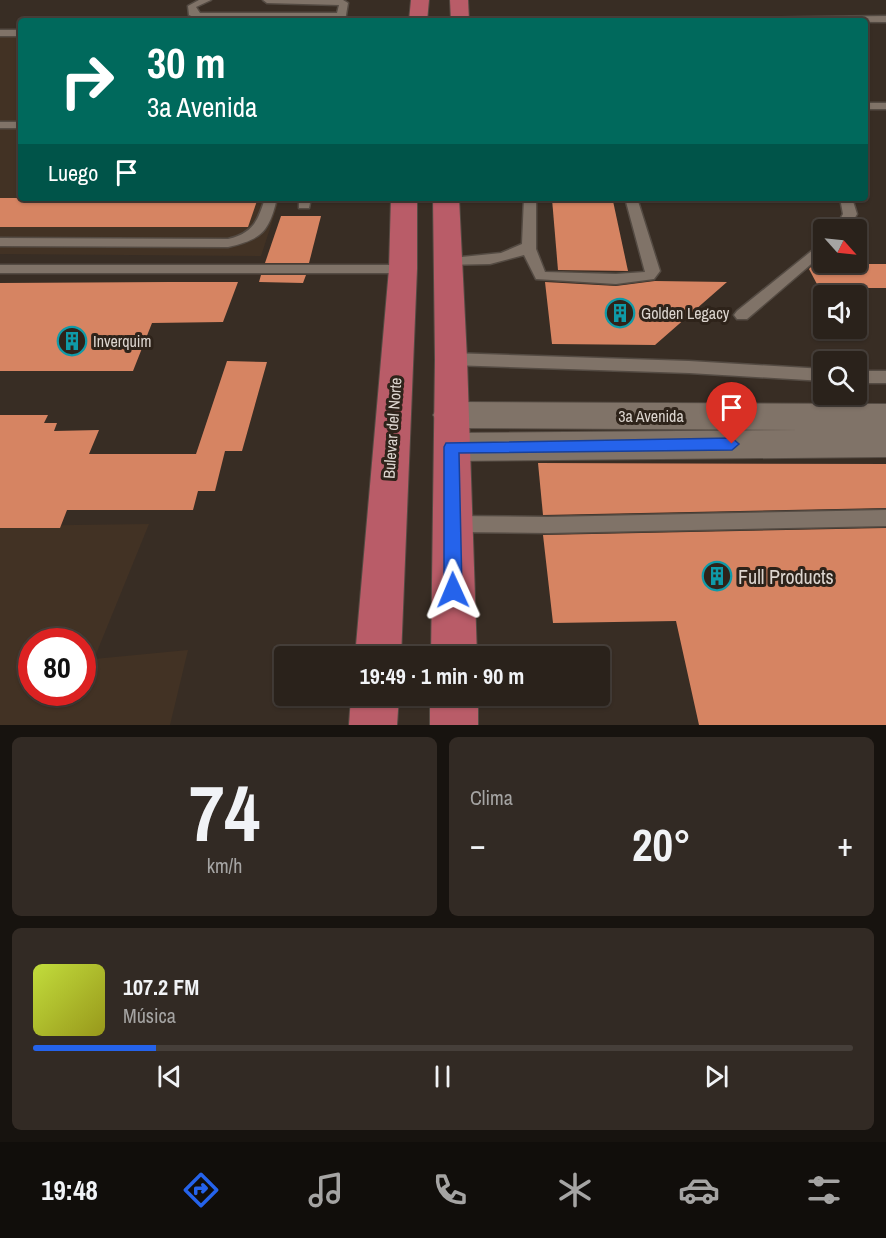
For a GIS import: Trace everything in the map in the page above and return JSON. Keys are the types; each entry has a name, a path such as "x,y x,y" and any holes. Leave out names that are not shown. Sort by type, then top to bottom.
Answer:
{"highway":[{"path":"411,18 412,0"},
{"path":"418,18 420,0"},
{"path":"443,0 444,18"},
{"path":"459,0 460,18"},
{"name":"Bulevar del Norte","path":"379,646 403,269 404,201"},
{"path":"446,201 451,359 454,646"},
{"path":"373,725 374,706"},
{"path":"454,706 454,725"}],"street":[{"name":"3a Avenida","path":"452,431 886,417"},
{"name":"3a Avenida","path":"452,431 886,443"}],"lane":[{"path":"207,0 192,6 192,13 198,16 293,18"},
{"path":"267,0 341,2 344,3 341,18"},
{"path":"868,19 886,19"},
{"path":"0,33 18,33"},
{"path":"868,106 886,106"},
{"path":"0,125 18,125"},
{"path":"0,242 228,243 250,238 264,226 270,201"},
{"path":"530,201 529,246 536,270 541,276 616,279 649,276 653,271 632,201"},
{"path":"847,201 850,214 847,219"},
{"path":"447,262 507,256 521,253 529,246"},
{"path":"742,315 813,254"},
{"path":"0,269 403,269"},
{"path":"451,359 689,367 813,374"},
{"path":"867,377 886,377"},
{"path":"452,524 548,525 886,518"}],"shaded area":[{"path":"0,29 18,29 18,201 279,201 261,256 0,254"},
{"path":"149,524 96,654 96,628 18,628 18,706 96,706 96,659 188,650 170,725 0,725 0,526"}],"building":[{"path":"0,198 18,198 18,201 257,201 248,227 0,227"},
{"path":"552,201 613,201 628,271 558,270"},
{"path":"281,216 321,216 309,263 265,263"},
{"path":"867,264 886,264 886,288 867,288 867,285 817,285 809,269 813,265 813,273 867,273"},
{"path":"261,275 306,275 303,283 259,282"},
{"name":"Golden Legacy","path":"655,281 727,282 655,345 552,344 545,282 616,286"},
{"name":"Inverquim","path":"238,282 223,322 152,323 133,371 0,371 0,283"},
{"path":"227,361 267,362 242,451 225,451 215,491 198,491 193,510 67,510 60,528 0,528 0,415 48,415 44,423 57,423 54,431 99,430 89,454 196,454"},
{"path":"538,463 886,464 886,508 543,515"},
{"path":"886,528 886,725 699,725 676,621 553,623 543,535"}],"place":[{"name":"Golden Legacy","path":"620,313"},
{"name":"Inverquim","path":"72,341"},
{"name":"Full Products","path":"717,576"}],"route":[{"path":"453,590 452,447 732,444"}]}
